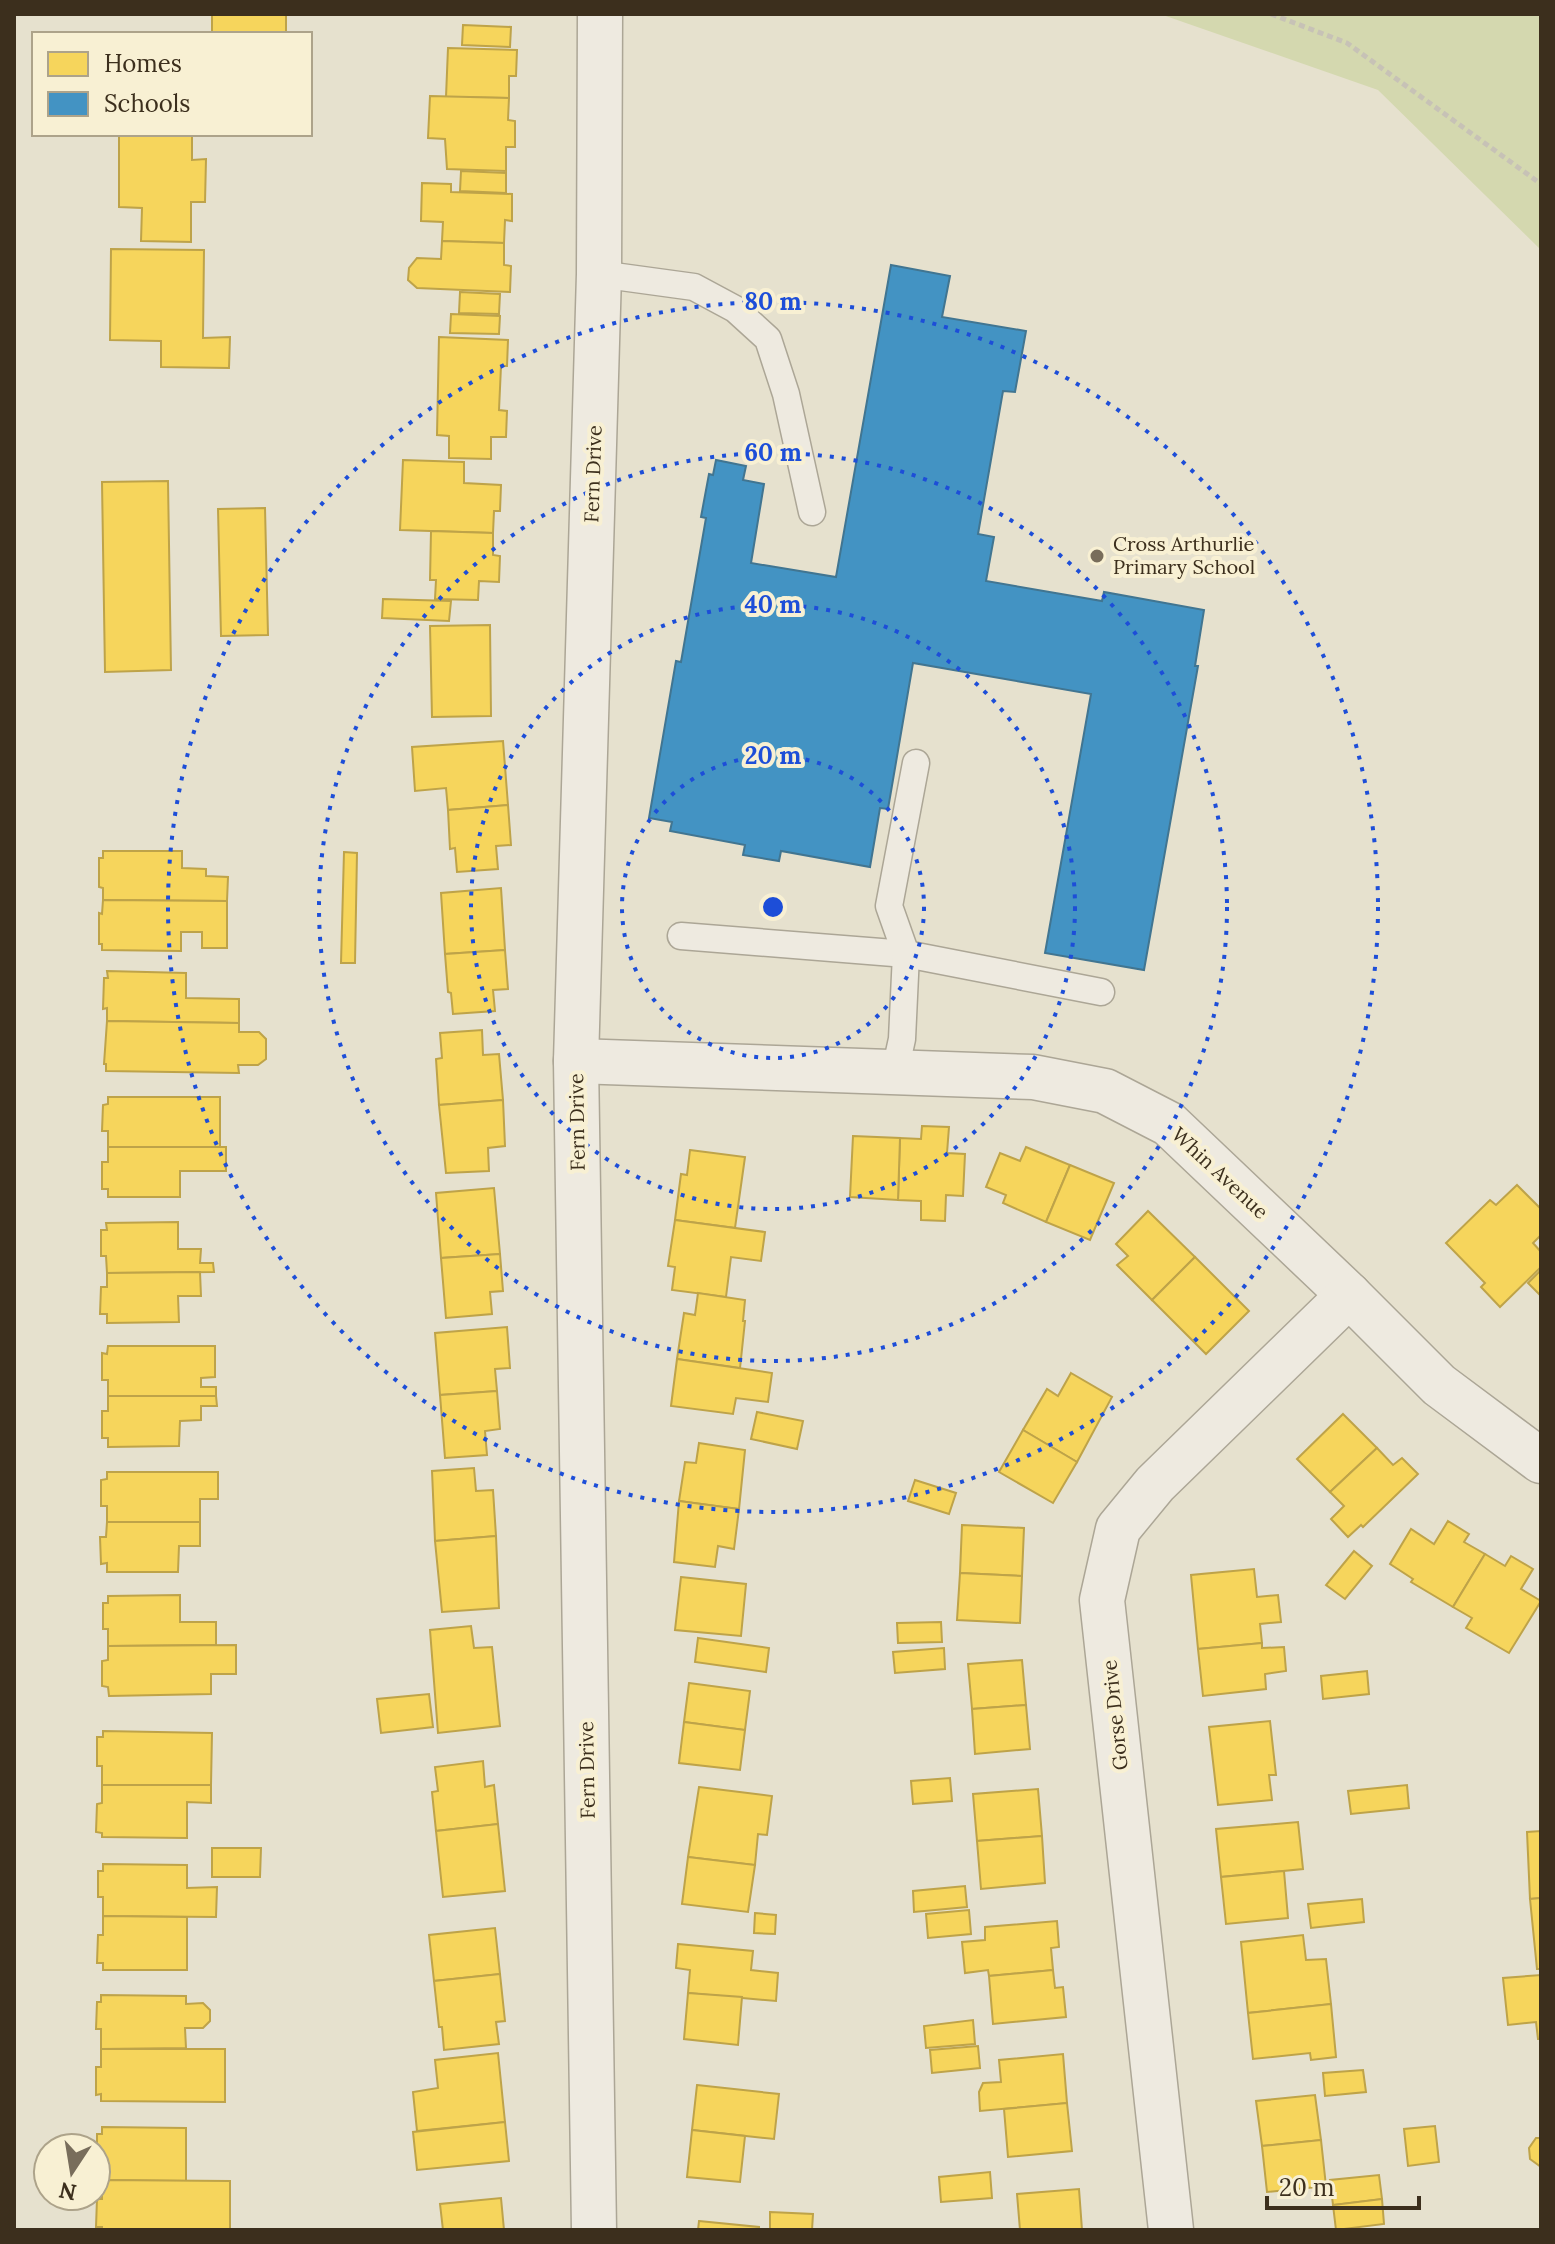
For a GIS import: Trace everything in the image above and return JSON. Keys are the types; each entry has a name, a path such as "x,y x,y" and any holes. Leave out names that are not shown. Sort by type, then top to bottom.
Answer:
{"street":[{"name":"Fern Drive","path":"594,2230 576,1061 599,274 600,14"},
{"name":"Whin Avenue","path":"576,1061 1033,1077 1105,1091 1169,1124 1439,1385 1541,1461"},
{"name":"Gorse Drive","path":"1171,2230 1102,1600 1118,1529 1155,1484 1349,1295"}],"lane":[{"path":"599,274 694,287 735,309 768,339 786,394 812,512"},
{"path":"895,1071 902,1039 906,954 889,906 916,763"},
{"path":"681,936 906,954 1101,992"}],"path":[{"path":"1271,14 1347,43 1541,184"}],"green space":[{"path":"1160,14 1541,14 1541,250 1378,90"}],"building: Homes":[{"path":"212,14 286,14 286,32 212,32"},
{"path":"463,25 511,27 510,47 462,45"},
{"path":"448,48 517,50 516,76 509,76 509,98 446,97"},
{"path":"430,96 509,98 508,120 515,121 515,147 506,147 506,171 447,169 445,139 428,138"},
{"path":"119,136 192,136 192,160 206,159 205,202 191,202 191,242 141,241 142,208 119,207"},
{"path":"461,171 506,173 506,193 460,191"},
{"path":"422,183 451,184 451,192 512,194 512,221 505,220 504,243 442,241 443,222 421,221"},
{"path":"442,241 504,243 504,265 511,266 510,292 417,288 408,280 409,268 417,258 441,259"},
{"path":"111,249 204,250 203,338 230,337 229,368 161,367 161,341 110,340"},
{"path":"460,292 500,294 499,314 459,313"},
{"path":"451,314 500,316 499,334 450,333"},
{"path":"439,337 508,340 507,366 501,366 499,410 507,411 506,437 491,437 491,459 449,458 449,436 437,435"},
{"path":"403,460 464,462 464,483 501,485 500,511 494,511 493,533 400,530"},
{"path":"168,481 171,670 105,672 102,482"},
{"path":"265,508 268,635 221,636 218,509"},
{"path":"431,531 493,533 493,555 500,556 499,582 479,581 478,600 435,599 436,580 430,580"},
{"path":"383,599 451,601 449,621 382,618"},
{"path":"490,625 491,716 432,717 430,626"},
{"path":"503,741 508,805 448,810 446,788 415,791 412,747"},
{"path":"508,805 511,845 496,846 498,869 457,872 455,848 450,849 448,810"},
{"path":"103,851 182,851 182,868 206,869 206,876 228,877 227,901 103,900 103,888 99,887 99,858 103,858"},
{"path":"344,852 357,853 355,963 341,963"},
{"path":"501,888 505,950 445,954 441,893"},
{"path":"103,900 227,901 227,948 202,948 202,932 181,932 181,951 102,950 102,944 99,944 99,913 102,914"},
{"path":"505,950 508,989 493,990 495,1011 453,1014 445,954"},
{"path":"107,971 186,973 186,998 239,999 239,1023 107,1021 107,1008 103,1009"},
{"path":"107,1021 239,1023 239,1032 259,1032 266,1039 266,1059 258,1065 238,1065 239,1073 106,1071"},
{"path":"482,1030 483,1055 499,1054 503,1100 439,1105 436,1059 442,1058 440,1033"},
{"path":"108,1097 220,1097 220,1147 108,1147 108,1131 102,1131 103,1105 108,1104"},
{"path":"503,1100 505,1146 488,1148 489,1171 446,1173 439,1105"},
{"path":"922,1126 949,1127 947,1153 965,1154 963,1196 946,1195 945,1221 921,1220 921,1201 898,1200 900,1138 921,1139"},
{"path":"853,1136 900,1138 898,1200 850,1197"},
{"path":"108,1147 226,1147 226,1171 180,1171 180,1197 108,1197 108,1189 102,1189 102,1162 108,1162"},
{"path":"1026,1147 1070,1165 1046,1222 1003,1203 1006,1195 986,1187 1000,1153 1020,1161"},
{"path":"690,1150 745,1157 735,1228 675,1220 681,1174 687,1175"},
{"path":"1070,1165 1114,1183 1090,1240 1046,1222"},
{"path":"1517,1185 1541,1209 1541,1235 1533,1243 1541,1252 1541,1267 1500,1307 1481,1287 1485,1283 1446,1243 1490,1200 1496,1205"},
{"path":"494,1188 500,1254 441,1258 436,1193"},
{"path":"1148,1211 1195,1257 1152,1300 1117,1265 1128,1256 1116,1244"},
{"path":"675,1220 765,1232 761,1261 731,1257 726,1297 672,1290 675,1267 668,1266"},
{"path":"178,1222 178,1249 201,1249 200,1263 213,1263 214,1272 107,1273 106,1256 101,1256 101,1230 107,1230 106,1223"},
{"path":"500,1254 503,1291 490,1292 492,1314 446,1318 441,1258"},
{"path":"1195,1257 1249,1311 1206,1354 1152,1300"},
{"path":"1541,1270 1541,1296 1528,1283"},
{"path":"200,1272 201,1296 178,1296 179,1322 107,1323 107,1314 100,1314 101,1287 107,1287 107,1273"},
{"path":"698,1293 745,1300 740,1368 677,1359 684,1313 695,1315"},
{"path":"507,1327 510,1368 495,1369 497,1391 440,1395 435,1333"},
{"path":"108,1346 215,1346 215,1377 201,1378 201,1387 216,1387 216,1396 108,1396 108,1380 102,1380 102,1353 107,1354"},
{"path":"677,1359 772,1373 768,1402 736,1398 733,1414 671,1406"},
{"path":"1071,1373 1112,1397 1077,1462 1023,1430 1047,1389 1058,1396"},
{"path":"497,1391 500,1429 485,1431 487,1455 445,1458 440,1395"},
{"path":"108,1396 216,1396 217,1406 201,1406 201,1420 180,1421 179,1446 108,1447 108,1438 102,1438 102,1411 108,1411"},
{"path":"757,1412 803,1421 797,1449 751,1439"},
{"path":"1343,1414 1377,1448 1330,1492 1297,1459"},
{"path":"1023,1430 1077,1462 1053,1503 999,1472"},
{"path":"699,1443 745,1450 739,1509 679,1501 685,1462 696,1463"},
{"path":"1377,1448 1393,1465 1402,1458 1418,1474 1363,1527 1361,1525 1348,1537 1331,1519 1344,1506 1330,1492"},
{"path":"474,1468 476,1491 493,1490 496,1536 435,1541 432,1471"},
{"path":"107,1472 218,1472 218,1499 200,1499 200,1522 107,1522 107,1506 101,1506 101,1480 107,1479"},
{"path":"915,1480 956,1493 949,1514 908,1501"},
{"path":"679,1501 739,1509 734,1549 718,1546 715,1567 674,1562"},
{"path":"1448,1521 1469,1534 1464,1542 1485,1554 1453,1607 1411,1582 1413,1579 1390,1564 1411,1529 1434,1544"},
{"path":"107,1522 200,1522 200,1546 179,1546 178,1572 107,1572 107,1563 101,1564 100,1537 106,1537"},
{"path":"962,1525 1024,1528 1022,1576 960,1573"},
{"path":"496,1536 499,1608 442,1612 435,1541"},
{"path":"1354,1551 1372,1566 1345,1599 1326,1585"},
{"path":"1485,1554 1505,1566 1511,1556 1533,1569 1521,1589 1541,1601 1509,1653 1466,1628 1472,1618 1453,1607"},
{"path":"1254,1569 1257,1597 1278,1595 1281,1622 1260,1624 1262,1643 1198,1649 1191,1575"},
{"path":"960,1573 1022,1576 1020,1623 957,1620"},
{"path":"681,1577 746,1584 741,1636 675,1630"},
{"path":"180,1595 180,1622 216,1622 216,1645 108,1646 108,1629 103,1629 103,1603 108,1603 108,1596"},
{"path":"941,1622 942,1642 898,1643 897,1623"},
{"path":"471,1626 474,1648 492,1647 500,1726 438,1733 430,1630"},
{"path":"698,1638 769,1648 766,1672 695,1662"},
{"path":"1262,1643 1262,1648 1284,1647 1286,1671 1265,1674 1266,1689 1203,1696 1198,1649"},
{"path":"236,1645 236,1674 211,1674 211,1694 109,1696 108,1687 102,1686 102,1661 108,1660 108,1646"},
{"path":"944,1648 945,1669 895,1673 893,1652"},
{"path":"1022,1660 1026,1705 972,1709 968,1664"},
{"path":"1367,1671 1369,1694 1323,1699 1321,1676"},
{"path":"689,1683 750,1691 745,1730 684,1722"},
{"path":"429,1694 433,1727 381,1733 377,1699"},
{"path":"1026,1705 1030,1749 975,1754 972,1709"},
{"path":"1270,1721 1276,1775 1269,1775 1272,1800 1218,1805 1209,1727"},
{"path":"684,1722 745,1730 740,1770 679,1763"},
{"path":"103,1731 212,1733 211,1785 102,1785 102,1766 97,1766 97,1737 103,1737"},
{"path":"483,1761 485,1787 494,1785 498,1824 436,1831 432,1792 438,1791 435,1767"},
{"path":"950,1778 952,1801 913,1804 911,1781"},
{"path":"102,1785 211,1785 211,1803 187,1802 187,1838 102,1837 102,1833 96,1832 97,1804 102,1803"},
{"path":"1407,1785 1409,1808 1351,1814 1348,1791"},
{"path":"699,1787 772,1796 767,1835 758,1834 755,1865 688,1857"},
{"path":"1038,1789 1042,1836 977,1841 973,1794"},
{"path":"1298,1822 1303,1869 1221,1877 1216,1829"},
{"path":"498,1824 505,1891 443,1897 436,1831"},
{"path":"1541,1831 1541,1898 1530,1899 1527,1832"},
{"path":"1042,1836 1045,1883 981,1889 977,1841"},
{"path":"212,1848 261,1848 260,1877 212,1877"},
{"path":"688,1857 755,1865 748,1912 682,1904"},
{"path":"103,1864 187,1865 187,1888 217,1887 216,1917 103,1916 103,1897 98,1897 98,1871 103,1871"},
{"path":"1284,1871 1288,1918 1226,1924 1221,1877"},
{"path":"965,1886 967,1907 914,1912 913,1891"},
{"path":"1541,1898 1541,1969 1537,1969 1530,1899"},
{"path":"1362,1899 1364,1922 1311,1928 1308,1904"},
{"path":"969,1910 971,1934 928,1938 926,1914"},
{"path":"755,1913 776,1915 775,1934 754,1933"},
{"path":"103,1916 187,1917 187,1970 103,1970 103,1963 97,1963 98,1935 103,1935"},
{"path":"1057,1921 1059,1947 1051,1948 1053,1970 989,1976 988,1970 965,1973 962,1942 985,1940 985,1927"},
{"path":"495,1928 500,1974 434,1981 429,1935"},
{"path":"1303,1935 1306,1960 1326,1959 1331,2004 1248,2013 1241,1942"},
{"path":"678,1944 753,1951 751,1970 778,1973 776,2001 688,1993 690,1970 676,1968"},
{"path":"1053,1970 1055,1988 1063,1987 1066,2017 993,2024 989,1976"},
{"path":"500,1974 505,2021 496,2022 499,2044 444,2050 434,1981"},
{"path":"1541,1975 1541,2039 1538,2039 1536,2022 1508,2025 1503,1978"},
{"path":"688,1993 742,1997 738,2045 684,2039"},
{"path":"101,1995 186,1996 186,2004 203,2003 210,2010 210,2021 203,2028 185,2028 186,2048 101,2049 101,2029 96,2029 97,2002 101,2002"},
{"path":"1331,2004 1336,2057 1311,2060 1310,2053 1253,2059 1248,2013"},
{"path":"973,2020 975,2044 926,2048 924,2026"},
{"path":"978,2046 980,2068 932,2073 930,2050"},
{"path":"101,2049 225,2049 225,2102 101,2101 101,2094 96,2095 96,2067 101,2067"},
{"path":"498,2053 505,2122 417,2131 413,2092 438,2088 435,2060"},
{"path":"1063,2054 1067,2103 980,2111 979,2092 983,2083 1001,2082 999,2060"},
{"path":"1363,2070 1366,2092 1325,2096 1323,2073"},
{"path":"697,2085 779,2094 774,2139 692,2130"},
{"path":"1315,2095 1321,2140 1262,2146 1256,2101"},
{"path":"1067,2103 1072,2151 1008,2157 1004,2109"},
{"path":"505,2122 509,2161 417,2170 413,2132"},
{"path":"1435,2126 1439,2162 1408,2166 1404,2129"},
{"path":"102,2127 186,2128 186,2181 112,2180 112,2132 102,2132"},
{"path":"692,2130 745,2136 740,2182 687,2177"},
{"path":"1536,2138 1541,2138 1541,2167 1530,2159 1529,2148"},
{"path":"1321,2140 1326,2186 1267,2192 1262,2146"},
{"path":"990,2172 992,2198 941,2202 939,2177"},
{"path":"1379,2175 1382,2199 1333,2205 1330,2180"},
{"path":"112,2180 230,2181 230,2230 102,2230 102,2227 96,2227 97,2212 112,2212"},
{"path":"1079,2189 1082,2230 1020,2230 1017,2194"},
{"path":"501,2198 504,2230 443,2230 440,2204"},
{"path":"1382,2199 1384,2224 1336,2230 1333,2205"},
{"path":"770,2212 813,2214 812,2230 770,2230"},
{"path":"699,2221 759,2227 759,2230 698,2230"}],"building: Schools":[{"path":"891,265 950,276 942,317 1026,331 1015,392 1003,391 978,534 994,537 986,581 1102,601 1104,592 1204,610 1195,666 1198,666 1144,970 1045,953 1091,694 913,663 888,809 880,808 870,867 781,851 779,861 743,855 745,845 670,831 672,822 649,818 676,661 681,662 706,518 701,517 709,474 713,475 716,460 746,466 743,480 764,484 751,563 836,577"}],"place":[{"name":"Cross Arthurlie Primary School","path":"1097,556"}]}
